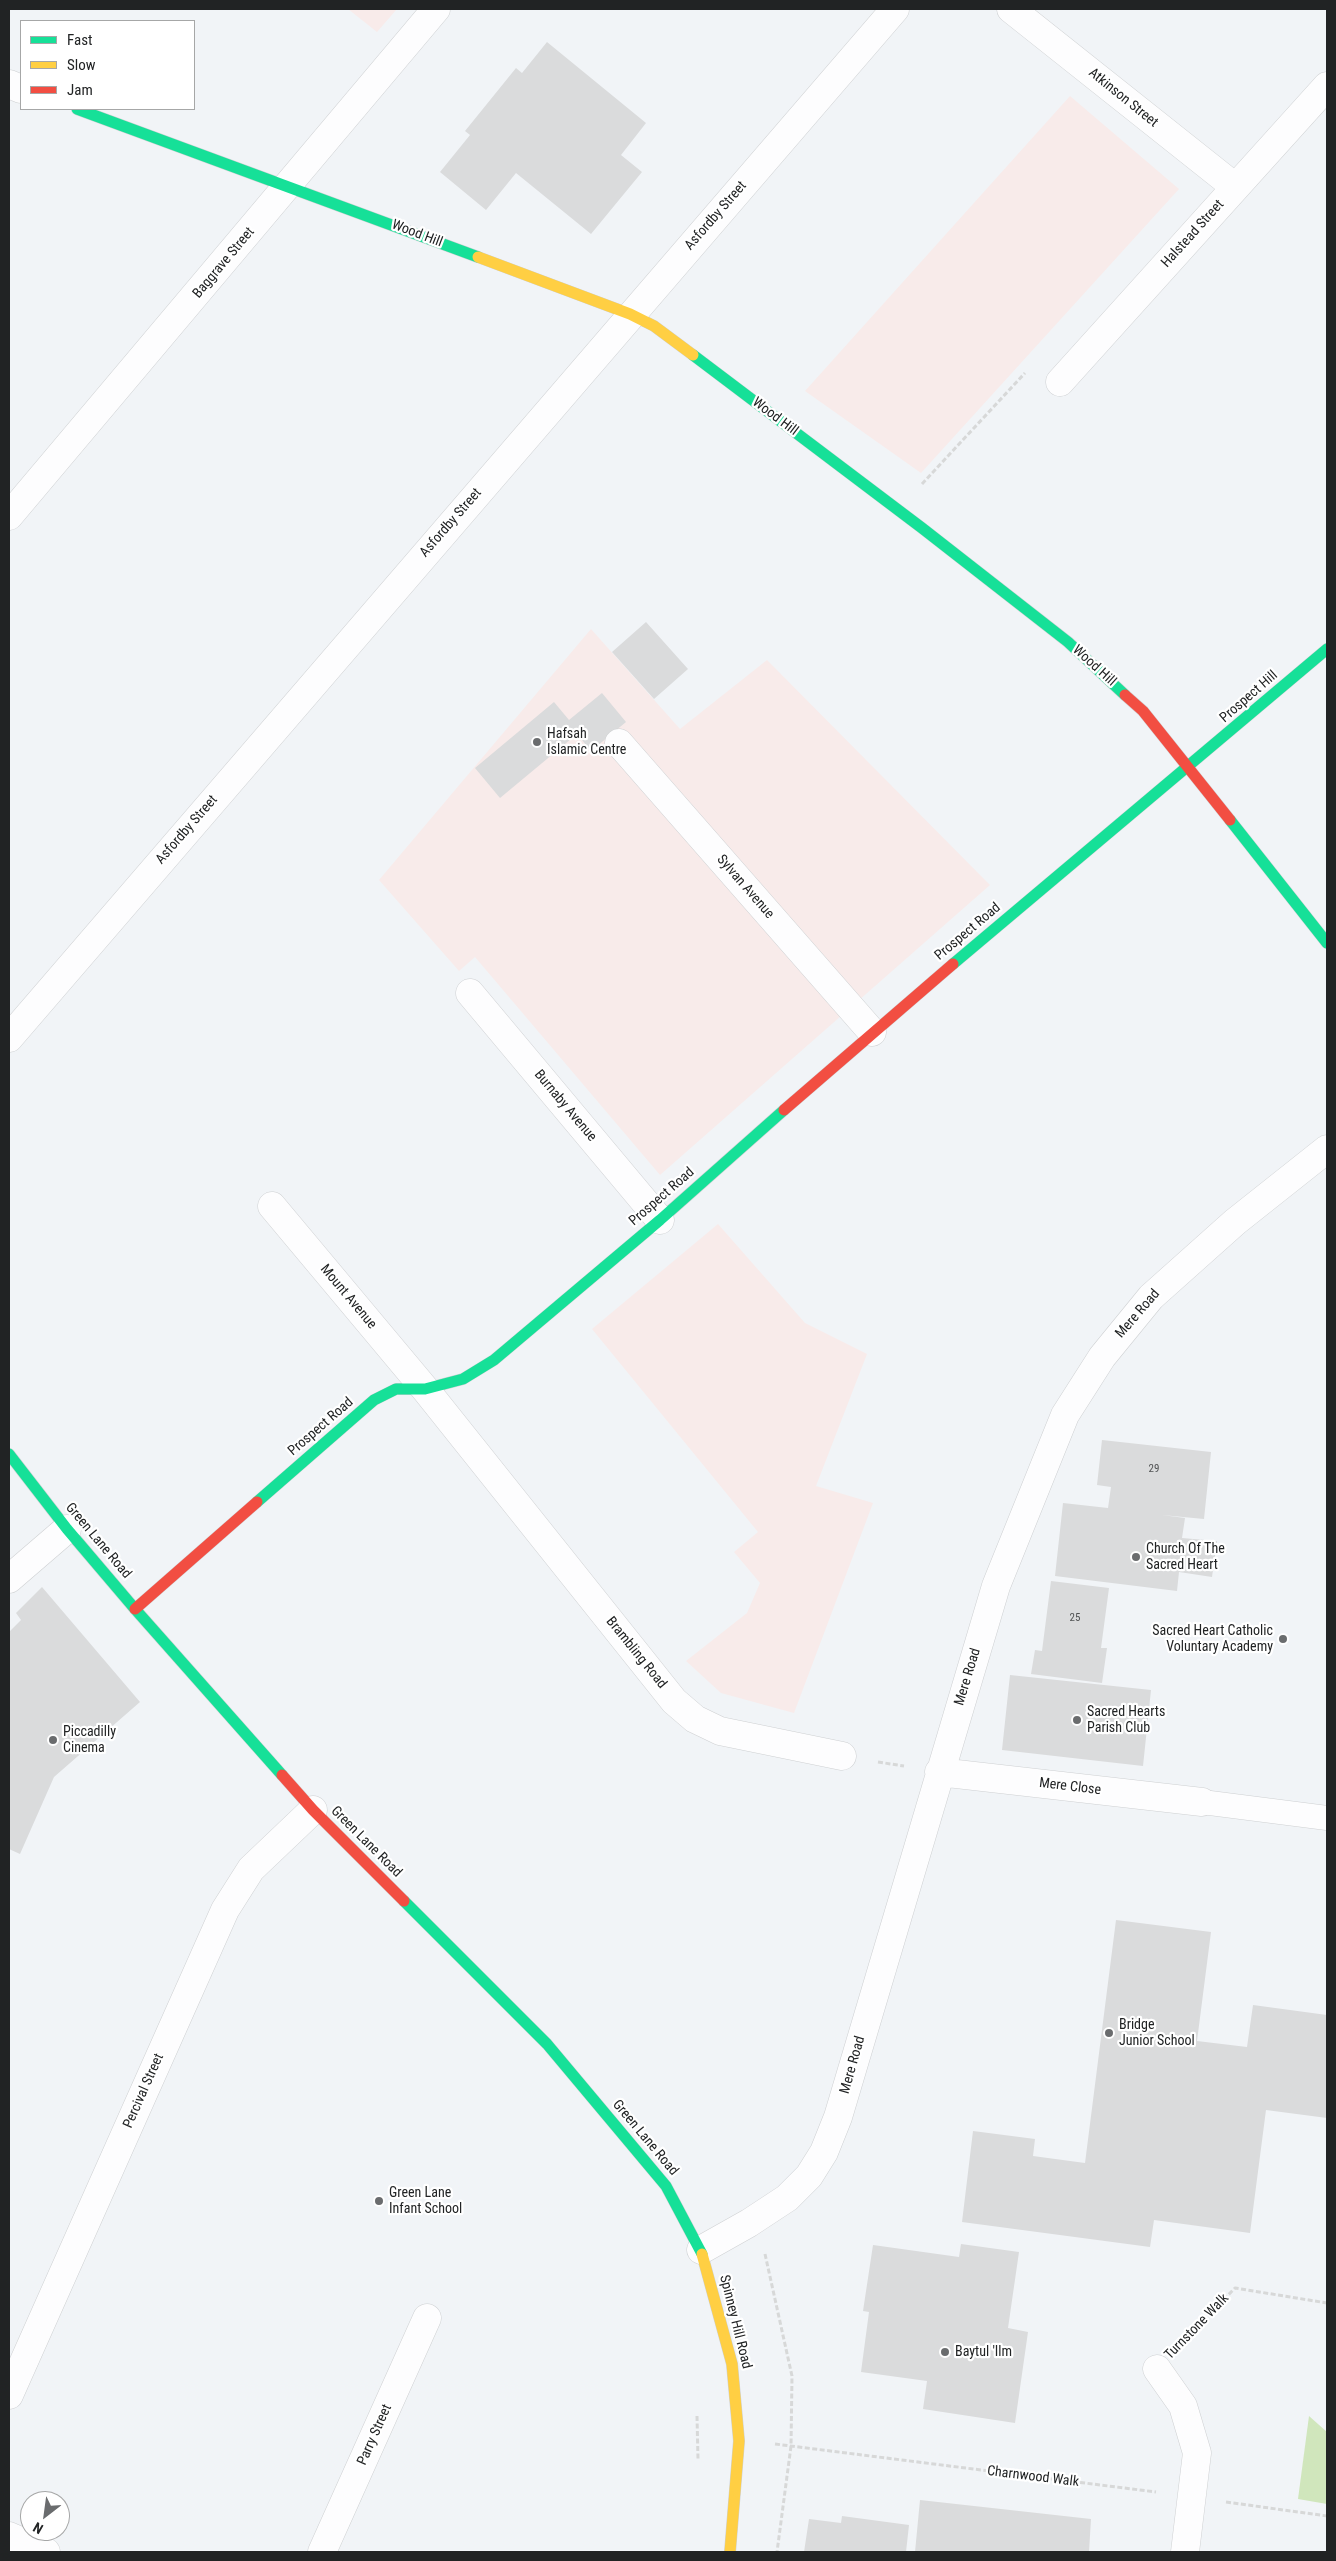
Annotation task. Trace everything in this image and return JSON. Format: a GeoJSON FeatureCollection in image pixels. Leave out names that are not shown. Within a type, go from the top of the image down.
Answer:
{"type":"FeatureCollection","features":[{"type":"Feature","properties":{"kind":"street","name":"Baggrave Street"},"geometry":{"type":"LineString","coordinates":[[9,516],[289,186],[436,9]]}},
{"type":"Feature","properties":{"kind":"street","name":"Asfordby Street"},"geometry":{"type":"LineString","coordinates":[[9,1038],[630,314],[895,9]]}},
{"type":"Feature","properties":{"kind":"street","name":"Atkinson Street"},"geometry":{"type":"LineString","coordinates":[[1011,9],[1235,187]]}},
{"type":"Feature","properties":{"kind":"street","name":"Halstead Street"},"geometry":{"type":"LineString","coordinates":[[1060,382],[1327,86]]}},
{"type":"Feature","properties":{"kind":"street","name":"Wood Hill"},"geometry":{"type":"LineString","coordinates":[[80,110],[630,314],[654,326],[922,528],[1068,642],[1143,711],[1190,767],[1327,943]]}},
{"type":"Feature","properties":{"kind":"street","name":"Prospect Hill"},"geometry":{"type":"LineString","coordinates":[[1190,767],[1327,649]]}},
{"type":"Feature","properties":{"kind":"street","name":"Sylvan Avenue"},"geometry":{"type":"LineString","coordinates":[[619,743],[872,1032]]}},
{"type":"Feature","properties":{"kind":"street","name":"Prospect Road"},"geometry":{"type":"LineString","coordinates":[[135,1609],[374,1400],[396,1389],[424,1388],[464,1379],[494,1360],[660,1220],[872,1032],[1190,767]]}},
{"type":"Feature","properties":{"kind":"street","name":"Burnaby Avenue"},"geometry":{"type":"LineString","coordinates":[[470,993],[660,1220]]}},
{"type":"Feature","properties":{"kind":"street","name":"Mere Road"},"geometry":{"type":"LineString","coordinates":[[701,2250],[749,2223],[787,2198],[809,2176],[824,2152],[838,2116],[996,1586],[1065,1415],[1096,1365],[1151,1297],[1235,1222],[1327,1149]]}},
{"type":"Feature","properties":{"kind":"street","name":"Mount Avenue"},"geometry":{"type":"LineString","coordinates":[[272,1206],[424,1388]]}},
{"type":"Feature","properties":{"kind":"street","name":"Brambling Road"},"geometry":{"type":"LineString","coordinates":[[424,1388],[674,1701],[695,1719],[720,1731],[842,1756]]}},
{"type":"Feature","properties":{"kind":"street","name":"Green Lane Road"},"geometry":{"type":"LineString","coordinates":[[9,1454],[67,1529],[135,1609],[313,1810],[547,2044],[666,2186],[701,2250]]}},
{"type":"Feature","properties":{"kind":"street"},"geometry":{"type":"LineString","coordinates":[[9,1579],[67,1529]]}},
{"type":"Feature","properties":{"kind":"street","name":"Mere Close"},"geometry":{"type":"LineString","coordinates":[[939,1772],[1202,1802]]}},
{"type":"Feature","properties":{"kind":"street","name":"Percival Street"},"geometry":{"type":"LineString","coordinates":[[9,2395],[225,1910],[252,1869],[313,1810]]}},
{"type":"Feature","properties":{"kind":"street","name":"Spinney Hill Road"},"geometry":{"type":"LineString","coordinates":[[701,2250],[732,2364],[739,2440],[730,2552]]}},
{"type":"Feature","properties":{"kind":"street","name":"Parry Street"},"geometry":{"type":"LineString","coordinates":[[322,2552],[427,2318]]}},
{"type":"Feature","properties":{"kind":"street"},"geometry":{"type":"LineString","coordinates":[[1157,2369],[1184,2406],[1197,2453],[1185,2552]]}},
{"type":"Feature","properties":{"kind":"street"},"geometry":{"type":"LineString","coordinates":[[9,2536],[46,2552]]}},
{"type":"Feature","properties":{"kind":"lane"},"geometry":{"type":"LineString","coordinates":[[1202,1802],[1327,1818]]}},
{"type":"Feature","properties":{"kind":"path"},"geometry":{"type":"LineString","coordinates":[[931,473],[1029,369],[1060,382]]}},
{"type":"Feature","properties":{"kind":"path"},"geometry":{"type":"LineString","coordinates":[[842,1756],[939,1772]]}},
{"type":"Feature","properties":{"kind":"path"},"geometry":{"type":"LineString","coordinates":[[749,2223],[764,2249],[792,2376],[791,2446],[777,2552]]}},
{"type":"Feature","properties":{"kind":"path","name":"Turnstone Walk"},"geometry":{"type":"LineString","coordinates":[[1157,2369],[1236,2288],[1327,2303]]}},
{"type":"Feature","properties":{"kind":"path"},"geometry":{"type":"LineString","coordinates":[[697,2411],[698,2468]]}},
{"type":"Feature","properties":{"kind":"path","name":"Charnwood Walk"},"geometry":{"type":"LineString","coordinates":[[739,2440],[1193,2497],[1327,2516]]}},
{"type":"Feature","properties":{"kind":"shaded area"},"geometry":{"type":"Polygon","coordinates":[[[348,9],[397,9],[377,32],[348,9]]]}},
{"type":"Feature","properties":{"kind":"shaded area"},"geometry":{"type":"Polygon","coordinates":[[[1070,96],[1179,189],[921,473],[805,391],[1070,96]]]}},
{"type":"Feature","properties":{"kind":"shaded area"},"geometry":{"type":"Polygon","coordinates":[[[591,629],[680,729],[767,660],[990,885],[660,1175],[475,957],[459,971],[379,880],[591,629]]]}},
{"type":"Feature","properties":{"kind":"shaded area"},"geometry":{"type":"Polygon","coordinates":[[[718,1224],[805,1323],[867,1354],[816,1486],[873,1503],[794,1713],[721,1693],[686,1661],[747,1613],[760,1583],[734,1552],[758,1532],[592,1329],[718,1224]]]}},
{"type":"Feature","properties":{"kind":"green space"},"geometry":{"type":"Polygon","coordinates":[[[1309,2416],[1327,2432],[1327,2504],[1298,2499],[1309,2416]]]}},
{"type":"Feature","properties":{"kind":"building"},"geometry":{"type":"Polygon","coordinates":[[[547,42],[646,123],[621,155],[642,172],[591,234],[516,173],[486,210],[440,172],[470,135],[465,131],[516,68],[522,73],[547,42]]]}},
{"type":"Feature","properties":{"kind":"building"},"geometry":{"type":"Polygon","coordinates":[[[646,622],[688,669],[654,699],[612,652],[646,622]]]}},
{"type":"Feature","properties":{"kind":"building","name":"Hafsah Islamic Centre"},"geometry":{"type":"Polygon","coordinates":[[[602,693],[626,722],[591,751],[577,734],[500,798],[475,768],[554,702],[569,720],[602,693]]]}},
{"type":"Feature","properties":{"kind":"building"},"geometry":{"type":"Polygon","coordinates":[[[1102,1440],[1211,1452],[1204,1519],[1162,1515],[1185,1518],[1182,1538],[1217,1541],[1212,1577],[1179,1572],[1177,1591],[1055,1576],[1063,1503],[1108,1508],[1111,1487],[1097,1485],[1102,1440]]]}},
{"type":"Feature","properties":{"kind":"building"},"geometry":{"type":"Polygon","coordinates":[[[1051,1581],[1109,1588],[1101,1648],[1107,1648],[1102,1683],[1031,1674],[1035,1650],[1042,1651],[1051,1581]]]}},
{"type":"Feature","properties":{"kind":"building","name":"Piccadilly Cinema"},"geometry":{"type":"Polygon","coordinates":[[[42,1587],[140,1702],[54,1777],[20,1854],[9,1849],[9,1632],[21,1620],[16,1613],[42,1587]]]}},
{"type":"Feature","properties":{"kind":"building","name":"Sacred Hearts Parish Club"},"geometry":{"type":"Polygon","coordinates":[[[1010,1675],[1151,1690],[1143,1766],[1002,1750],[1010,1675]]]}},
{"type":"Feature","properties":{"kind":"building"},"geometry":{"type":"Polygon","coordinates":[[[1116,1920],[1211,1932],[1197,2041],[1247,2047],[1253,2005],[1327,2015],[1327,2118],[1266,2110],[1250,2233],[1154,2220],[1150,2247],[962,2222],[973,2131],[1035,2139],[1033,2156],[1085,2163],[1116,1920]]]}},
{"type":"Feature","properties":{"kind":"building","name":"Baytul 'Ilm"},"geometry":{"type":"Polygon","coordinates":[[[961,2244],[1019,2252],[1008,2328],[1028,2332],[1015,2423],[923,2409],[927,2381],[861,2372],[869,2312],[863,2311],[873,2245],[959,2257],[961,2244]]]}},
{"type":"Feature","properties":{"kind":"building"},"geometry":{"type":"Polygon","coordinates":[[[920,2500],[1091,2519],[1089,2552],[915,2552],[920,2500]]]}},
{"type":"Feature","properties":{"kind":"building"},"geometry":{"type":"Polygon","coordinates":[[[842,2516],[909,2525],[906,2552],[804,2552],[809,2519],[841,2523],[842,2516]]]}},
{"type":"Feature","properties":{"kind":"traffic: fast"},"geometry":{"type":"LineString","coordinates":[[80,110],[478,257]]}},
{"type":"Feature","properties":{"kind":"traffic: fast"},"geometry":{"type":"LineString","coordinates":[[693,355],[922,528],[1068,642],[1125,695]]}},
{"type":"Feature","properties":{"kind":"traffic: fast"},"geometry":{"type":"LineString","coordinates":[[953,964],[1327,649]]}},
{"type":"Feature","properties":{"kind":"traffic: fast"},"geometry":{"type":"LineString","coordinates":[[1230,820],[1327,943]]}},
{"type":"Feature","properties":{"kind":"traffic: fast"},"geometry":{"type":"LineString","coordinates":[[257,1502],[374,1400],[396,1389],[425,1389],[463,1379],[494,1360],[660,1220],[784,1110]]}},
{"type":"Feature","properties":{"kind":"traffic: fast"},"geometry":{"type":"LineString","coordinates":[[9,1454],[67,1529],[135,1609],[282,1775]]}},
{"type":"Feature","properties":{"kind":"traffic: fast"},"geometry":{"type":"LineString","coordinates":[[404,1901],[547,2044],[666,2186],[702,2254]]}},
{"type":"Feature","properties":{"kind":"traffic: slow"},"geometry":{"type":"LineString","coordinates":[[478,257],[630,314],[654,326],[693,355]]}},
{"type":"Feature","properties":{"kind":"traffic: slow"},"geometry":{"type":"LineString","coordinates":[[702,2254],[732,2364],[739,2441],[730,2552]]}},
{"type":"Feature","properties":{"kind":"traffic: jam"},"geometry":{"type":"LineString","coordinates":[[1125,695],[1143,711],[1230,820]]}},
{"type":"Feature","properties":{"kind":"traffic: jam"},"geometry":{"type":"LineString","coordinates":[[784,1110],[953,964]]}},
{"type":"Feature","properties":{"kind":"traffic: jam"},"geometry":{"type":"LineString","coordinates":[[135,1609],[257,1502]]}},
{"type":"Feature","properties":{"kind":"traffic: jam"},"geometry":{"type":"LineString","coordinates":[[282,1775],[313,1810],[404,1901]]}},
{"type":"Feature","properties":{"kind":"place","name":"Hafsah Islamic Centre"},"geometry":{"type":"Point","coordinates":[537,742]}},
{"type":"Feature","properties":{"kind":"place","name":"Church Of The Sacred Heart"},"geometry":{"type":"Point","coordinates":[1136,1557]}},
{"type":"Feature","properties":{"kind":"place","name":"Sacred Heart Catholic Voluntary Academy"},"geometry":{"type":"Point","coordinates":[1283,1639]}},
{"type":"Feature","properties":{"kind":"place","name":"Sacred Hearts Parish Club"},"geometry":{"type":"Point","coordinates":[1077,1720]}},
{"type":"Feature","properties":{"kind":"place","name":"Piccadilly Cinema"},"geometry":{"type":"Point","coordinates":[53,1740]}},
{"type":"Feature","properties":{"kind":"place","name":"Bridge Junior School"},"geometry":{"type":"Point","coordinates":[1109,2033]}},
{"type":"Feature","properties":{"kind":"place","name":"Green Lane Infant School"},"geometry":{"type":"Point","coordinates":[379,2201]}},
{"type":"Feature","properties":{"kind":"place","name":"Baytul 'Ilm"},"geometry":{"type":"Point","coordinates":[945,2352]}}]}
